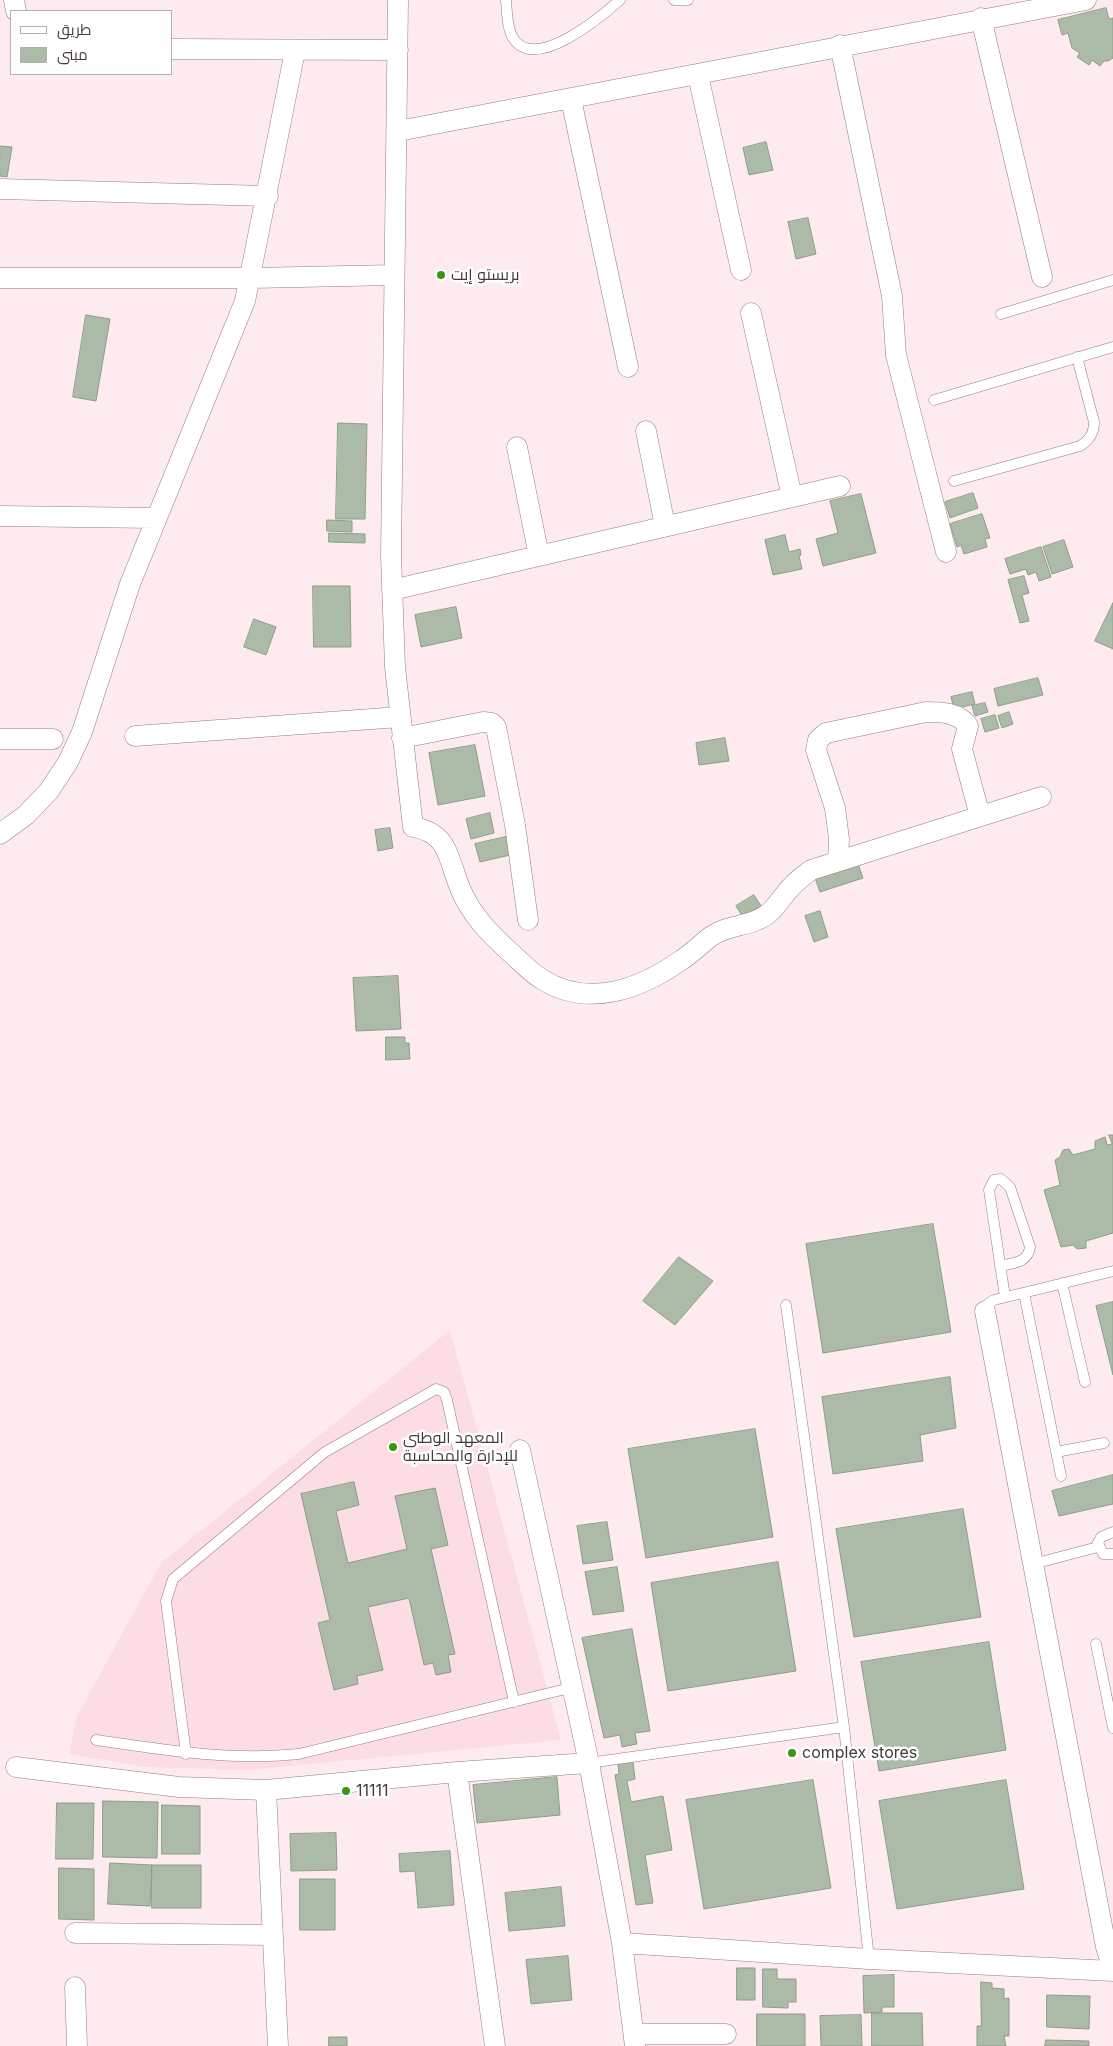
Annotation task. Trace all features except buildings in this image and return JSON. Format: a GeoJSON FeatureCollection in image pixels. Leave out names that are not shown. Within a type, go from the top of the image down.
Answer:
{"type":"FeatureCollection","features":[{"type":"Feature","properties":{"kind":"street"},"geometry":{"type":"LineString","coordinates":[[398,0],[398,131],[390,511],[392,590],[402,738],[413,827],[435,835],[446,846],[464,899],[488,931],[532,973],[567,991],[595,995],[611,993],[641,983],[680,961],[722,930],[762,918],[776,906],[801,877],[811,870],[1041,797]]}},
{"type":"Feature","properties":{"kind":"street"},"geometry":{"type":"LineString","coordinates":[[398,131],[698,75],[981,18],[1086,0]]}},
{"type":"Feature","properties":{"kind":"street"},"geometry":{"type":"LineString","coordinates":[[981,18],[1042,277]]}},
{"type":"Feature","properties":{"kind":"street"},"geometry":{"type":"LineString","coordinates":[[840,45],[892,296],[896,355],[946,552]]}},
{"type":"Feature","properties":{"kind":"street"},"geometry":{"type":"LineString","coordinates":[[172,48],[296,51],[398,50]]}},
{"type":"Feature","properties":{"kind":"street"},"geometry":{"type":"LineString","coordinates":[[0,834],[26,815],[49,791],[68,762],[82,732],[130,584],[155,518],[222,361],[245,301],[252,278],[296,51]]}},
{"type":"Feature","properties":{"kind":"street"},"geometry":{"type":"LineString","coordinates":[[698,75],[741,270]]}},
{"type":"Feature","properties":{"kind":"street"},"geometry":{"type":"LineString","coordinates":[[571,99],[628,367]]}},
{"type":"Feature","properties":{"kind":"street"},"geometry":{"type":"LineString","coordinates":[[0,189],[268,196]]}},
{"type":"Feature","properties":{"kind":"street"},"geometry":{"type":"LineString","coordinates":[[0,278],[252,278],[394,275]]}},
{"type":"Feature","properties":{"kind":"street"},"geometry":{"type":"LineString","coordinates":[[750,314],[792,497]]}},
{"type":"Feature","properties":{"kind":"street"},"geometry":{"type":"LineString","coordinates":[[646,431],[665,526]]}},
{"type":"Feature","properties":{"kind":"street"},"geometry":{"type":"LineString","coordinates":[[517,447],[539,556]]}},
{"type":"Feature","properties":{"kind":"street"},"geometry":{"type":"LineString","coordinates":[[392,590],[840,486]]}},
{"type":"Feature","properties":{"kind":"street"},"geometry":{"type":"LineString","coordinates":[[0,516],[155,518]]}},
{"type":"Feature","properties":{"kind":"street"},"geometry":{"type":"LineString","coordinates":[[838,860],[839,839],[835,808],[816,750],[818,740],[826,733],[926,712],[957,716],[968,726],[962,749],[980,816]]}},
{"type":"Feature","properties":{"kind":"street"},"geometry":{"type":"LineString","coordinates":[[135,736],[400,717]]}},
{"type":"Feature","properties":{"kind":"street"},"geometry":{"type":"LineString","coordinates":[[402,738],[483,722],[492,723],[496,727],[515,825],[528,920]]}},
{"type":"Feature","properties":{"kind":"street"},"geometry":{"type":"LineString","coordinates":[[0,739],[52,739]]}},
{"type":"Feature","properties":{"kind":"street"},"geometry":{"type":"LineString","coordinates":[[622,1943],[870,1959],[1113,1970],[985,1311]]}},
{"type":"Feature","properties":{"kind":"street"},"geometry":{"type":"LineString","coordinates":[[520,1450],[590,1763],[622,1943],[635,2040],[726,2034]]}},
{"type":"Feature","properties":{"kind":"street"},"geometry":{"type":"LineString","coordinates":[[16,1768],[179,1787],[266,1790],[458,1772],[590,1763]]}},
{"type":"Feature","properties":{"kind":"street"},"geometry":{"type":"LineString","coordinates":[[458,1772],[495,2046]]}},
{"type":"Feature","properties":{"kind":"street"},"geometry":{"type":"LineString","coordinates":[[266,1790],[278,2046]]}},
{"type":"Feature","properties":{"kind":"street"},"geometry":{"type":"LineString","coordinates":[[75,1933],[272,1935]]}},
{"type":"Feature","properties":{"kind":"street"},"geometry":{"type":"LineString","coordinates":[[75,1987],[77,2046]]}},
{"type":"Feature","properties":{"kind":"lane"},"geometry":{"type":"LineString","coordinates":[[506,0],[512,37],[523,46],[539,48],[576,35],[620,0]]}},
{"type":"Feature","properties":{"kind":"lane"},"geometry":{"type":"LineString","coordinates":[[674,0],[688,0]]}},
{"type":"Feature","properties":{"kind":"lane"},"geometry":{"type":"LineString","coordinates":[[1001,314],[1113,280]]}},
{"type":"Feature","properties":{"kind":"lane"},"geometry":{"type":"LineString","coordinates":[[934,400],[1113,347]]}},
{"type":"Feature","properties":{"kind":"lane"},"geometry":{"type":"LineString","coordinates":[[954,481],[1080,446],[1087,442],[1094,429],[1094,422],[1077,357]]}},
{"type":"Feature","properties":{"kind":"lane"},"geometry":{"type":"LineString","coordinates":[[1000,1266],[1023,1260],[1029,1252],[1030,1246],[1010,1187],[1001,1179],[994,1180],[989,1190],[1000,1266],[1005,1297]]}},
{"type":"Feature","properties":{"kind":"lane"},"geometry":{"type":"LineString","coordinates":[[985,1311],[991,1301],[1113,1271]]}},
{"type":"Feature","properties":{"kind":"lane"},"geometry":{"type":"LineString","coordinates":[[1062,1283],[1085,1382]]}},
{"type":"Feature","properties":{"kind":"lane"},"geometry":{"type":"LineString","coordinates":[[1024,1293],[1061,1476]]}},
{"type":"Feature","properties":{"kind":"lane"},"geometry":{"type":"LineString","coordinates":[[786,1305],[844,1727],[870,1959]]}},
{"type":"Feature","properties":{"kind":"lane"},"geometry":{"type":"LineString","coordinates":[[186,1754],[166,1601],[173,1579],[325,1452],[436,1389],[444,1392],[447,1400],[514,1702]]}},
{"type":"Feature","properties":{"kind":"lane"},"geometry":{"type":"LineString","coordinates":[[1056,1452],[1104,1442]]}},
{"type":"Feature","properties":{"kind":"lane"},"geometry":{"type":"LineString","coordinates":[[1098,1547],[1101,1536],[1113,1532]]}},
{"type":"Feature","properties":{"kind":"lane"},"geometry":{"type":"LineString","coordinates":[[1033,1564],[1098,1547]]}},
{"type":"Feature","properties":{"kind":"lane"},"geometry":{"type":"LineString","coordinates":[[1098,1547],[1103,1554],[1113,1554]]}},
{"type":"Feature","properties":{"kind":"lane"},"geometry":{"type":"LineString","coordinates":[[1096,1644],[1113,1728]]}},
{"type":"Feature","properties":{"kind":"lane"},"geometry":{"type":"LineString","coordinates":[[96,1740],[186,1754],[274,1757],[299,1754],[574,1687]]}},
{"type":"Feature","properties":{"kind":"lane"},"geometry":{"type":"LineString","coordinates":[[590,1763],[844,1727]]}},
{"type":"Feature","properties":{"kind":"shaded area","name":"المعهد الوطني للإدارة والمحاسبة"},"geometry":{"type":"Polygon","coordinates":[[[450,1330],[561,1740],[247,1770],[146,1767],[69,1754],[77,1716],[161,1563],[450,1330]]]}},
{"type":"Feature","properties":{"kind":"place","name":"بريستو إيت"},"geometry":{"type":"Point","coordinates":[441,275]}},
{"type":"Feature","properties":{"kind":"place","name":"المعهد الوطني للإدارة والمحاسبة"},"geometry":{"type":"Point","coordinates":[393,1447]}},
{"type":"Feature","properties":{"kind":"place","name":"complex stores"},"geometry":{"type":"Point","coordinates":[792,1753]}},
{"type":"Feature","properties":{"kind":"place","name":"11111"},"geometry":{"type":"Point","coordinates":[346,1791]}}]}
